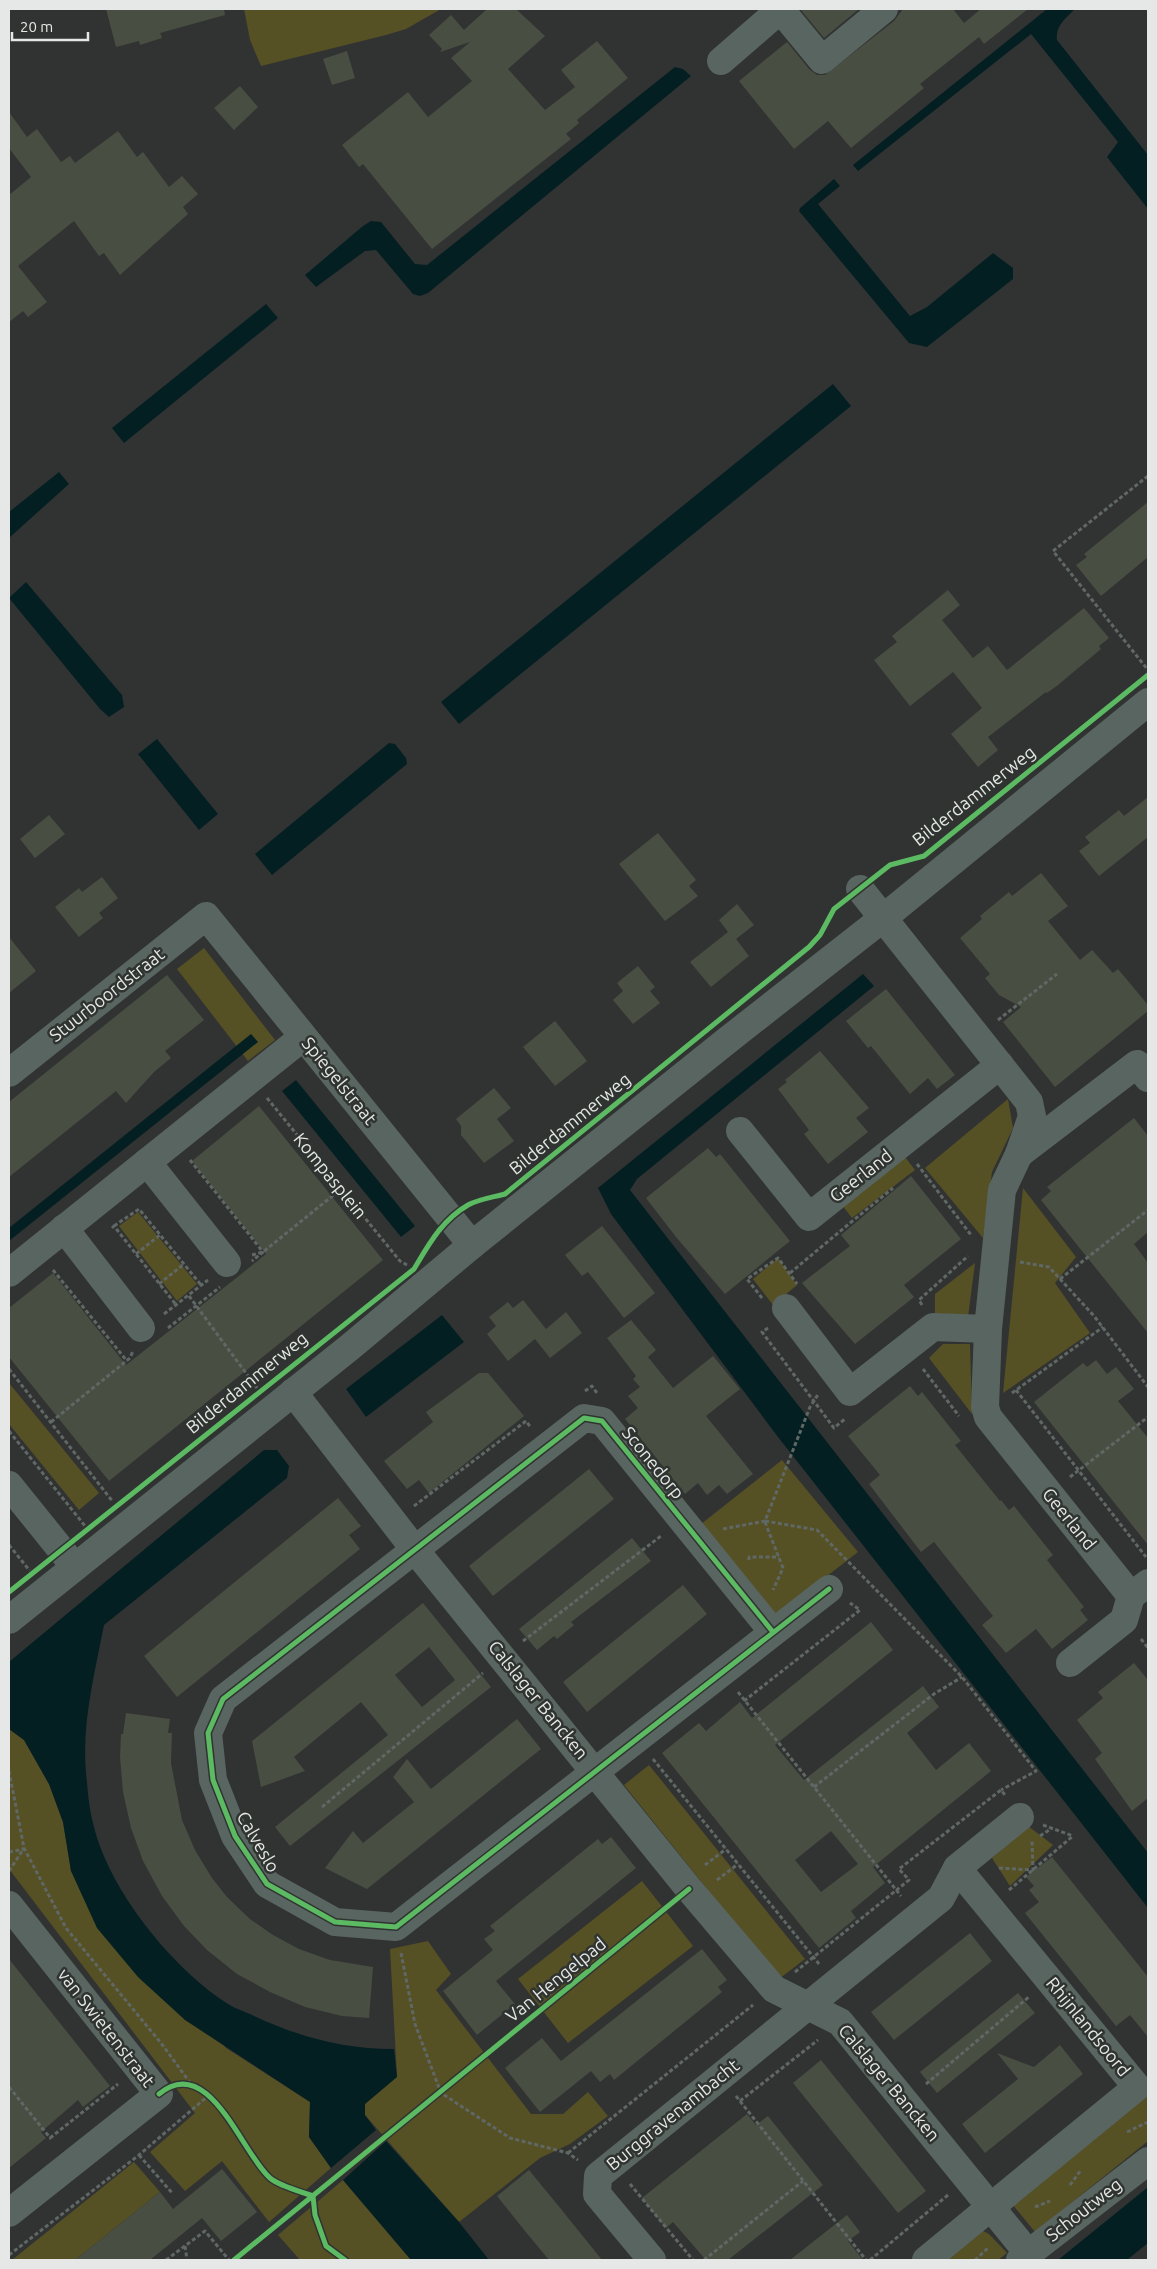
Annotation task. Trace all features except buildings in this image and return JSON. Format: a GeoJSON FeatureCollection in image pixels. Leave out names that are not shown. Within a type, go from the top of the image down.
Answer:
{"type":"FeatureCollection","features":[{"type":"Feature","properties":{"kind":"street"},"geometry":{"type":"LineString","coordinates":[[721,61],[781,9],[822,60],[884,9]]}},
{"type":"Feature","properties":{"kind":"street","name":"Bilderdammerweg"},"geometry":{"type":"LineString","coordinates":[[9,1620],[68,1559],[286,1383],[472,1245],[882,919],[1148,702]]}},
{"type":"Feature","properties":{"kind":"street","name":"Geerland"},"geometry":{"type":"LineString","coordinates":[[860,888],[882,919],[1029,1102],[1032,1116],[1019,1154],[1002,1190],[988,1252],[985,1407],[988,1417],[1048,1494],[1140,1590],[1124,1620],[1070,1664]]}},
{"type":"Feature","properties":{"kind":"street","name":"Spiegelstraat"},"geometry":{"type":"LineString","coordinates":[[206,916],[472,1245]]}},
{"type":"Feature","properties":{"kind":"street","name":"Stuurboordstraat"},"geometry":{"type":"LineString","coordinates":[[9,1073],[206,916]]}},
{"type":"Feature","properties":{"kind":"street"},"geometry":{"type":"LineString","coordinates":[[9,1273],[303,1037]]}},
{"type":"Feature","properties":{"kind":"street","name":"Geerland"},"geometry":{"type":"LineString","coordinates":[[1019,1154],[1137,1064],[1148,1078]]}},
{"type":"Feature","properties":{"kind":"street","name":"Geerland"},"geometry":{"type":"LineString","coordinates":[[740,1131],[809,1217],[1000,1065]]}},
{"type":"Feature","properties":{"kind":"street"},"geometry":{"type":"LineString","coordinates":[[147,1162],[234,1270]]}},
{"type":"Feature","properties":{"kind":"street"},"geometry":{"type":"LineString","coordinates":[[64,1228],[148,1337]]}},
{"type":"Feature","properties":{"kind":"street"},"geometry":{"type":"LineString","coordinates":[[787,1311],[850,1392],[933,1327],[988,1329]]}},
{"type":"Feature","properties":{"kind":"street","name":"Calslager Bancken"},"geometry":{"type":"LineString","coordinates":[[286,1383],[415,1550],[596,1771],[689,1890],[774,1989],[840,2022],[907,2102],[991,2208],[1024,2257]]}},
{"type":"Feature","properties":{"kind":"street","name":"Sconedorp"},"geometry":{"type":"LineString","coordinates":[[415,1550],[584,1418],[602,1421],[767,1625]]}},
{"type":"Feature","properties":{"kind":"street"},"geometry":{"type":"LineString","coordinates":[[9,1485],[68,1559]]}},
{"type":"Feature","properties":{"kind":"street","name":"Calveslo"},"geometry":{"type":"LineString","coordinates":[[396,1928],[335,1922],[267,1884],[235,1836],[212,1780],[208,1733],[223,1699],[415,1550]]}},
{"type":"Feature","properties":{"kind":"street"},"geometry":{"type":"LineString","coordinates":[[396,1928],[722,1672],[767,1625],[829,1589]]}},
{"type":"Feature","properties":{"kind":"street"},"geometry":{"type":"LineString","coordinates":[[806,2006],[941,1898],[1020,1817]]}},
{"type":"Feature","properties":{"kind":"street","name":"Rhijnlandsoord"},"geometry":{"type":"LineString","coordinates":[[964,1875],[1137,2087],[991,2208]]}},
{"type":"Feature","properties":{"kind":"street","name":"van Swietenstraat"},"geometry":{"type":"LineString","coordinates":[[9,1905],[159,2094],[9,2213]]}},
{"type":"Feature","properties":{"kind":"street","name":"Burggravenambacht"},"geometry":{"type":"LineString","coordinates":[[652,2260],[597,2194],[598,2176],[806,2006]]}},
{"type":"Feature","properties":{"kind":"street","name":"Schoutweg"},"geometry":{"type":"LineString","coordinates":[[1024,2257],[1148,2160]]}},
{"type":"Feature","properties":{"kind":"street"},"geometry":{"type":"LineString","coordinates":[[926,2260],[991,2208]]}},
{"type":"Feature","properties":{"kind":"path"},"geometry":{"type":"LineString","coordinates":[[1148,476],[1053,552],[1148,670]]}},
{"type":"Feature","properties":{"kind":"path"},"geometry":{"type":"LineString","coordinates":[[977,1036],[1057,974]]}},
{"type":"Feature","properties":{"kind":"path"},"geometry":{"type":"LineString","coordinates":[[174,1140],[263,1252]]}},
{"type":"Feature","properties":{"kind":"path"},"geometry":{"type":"LineString","coordinates":[[901,1144],[988,1252],[1049,1267],[1094,1316],[1148,1387]]}},
{"type":"Feature","properties":{"kind":"path"},"geometry":{"type":"LineString","coordinates":[[51,1422],[128,1360],[177,1306],[201,1285],[234,1270],[263,1252],[341,1189]]}},
{"type":"Feature","properties":{"kind":"path"},"geometry":{"type":"LineString","coordinates":[[82,1252],[139,1209],[201,1285]]}},
{"type":"Feature","properties":{"kind":"path"},"geometry":{"type":"LineString","coordinates":[[1060,1279],[1148,1210]]}},
{"type":"Feature","properties":{"kind":"path"},"geometry":{"type":"LineString","coordinates":[[114,1226],[177,1306]]}},
{"type":"Feature","properties":{"kind":"path"},"geometry":{"type":"LineString","coordinates":[[136,1254],[160,1235]]}},
{"type":"Feature","properties":{"kind":"path"},"geometry":{"type":"LineString","coordinates":[[37,1250],[128,1360]]}},
{"type":"Feature","properties":{"kind":"path"},"geometry":{"type":"LineString","coordinates":[[128,1360],[148,1337],[196,1306],[234,1270],[263,1252]]}},
{"type":"Feature","properties":{"kind":"path"},"geometry":{"type":"LineString","coordinates":[[933,1327],[919,1300],[988,1252]]}},
{"type":"Feature","properties":{"kind":"path"},"geometry":{"type":"LineString","coordinates":[[159,1284],[184,1264]]}},
{"type":"Feature","properties":{"kind":"path"},"geometry":{"type":"LineString","coordinates":[[189,1296],[260,1391]]}},
{"type":"Feature","properties":{"kind":"path"},"geometry":{"type":"LineString","coordinates":[[787,1311],[762,1332],[814,1400]]}},
{"type":"Feature","properties":{"kind":"path"},"geometry":{"type":"LineString","coordinates":[[9,1369],[116,1506],[109,1512]]}},
{"type":"Feature","properties":{"kind":"path"},"geometry":{"type":"LineString","coordinates":[[1016,1390],[1148,1560]]}},
{"type":"Feature","properties":{"kind":"path"},"geometry":{"type":"LineString","coordinates":[[767,1625],[783,1568],[765,1521],[810,1407]]}},
{"type":"Feature","properties":{"kind":"path"},"geometry":{"type":"LineString","coordinates":[[1048,1494],[1148,1416]]}},
{"type":"Feature","properties":{"kind":"path"},"geometry":{"type":"LineString","coordinates":[[9,1431],[87,1529]]}},
{"type":"Feature","properties":{"kind":"path"},"geometry":{"type":"LineString","coordinates":[[568,2153],[910,1880],[899,1869],[1001,1790],[1036,1771],[962,1677],[817,1530],[765,1521],[693,1534]]}},
{"type":"Feature","properties":{"kind":"path"},"geometry":{"type":"LineString","coordinates":[[26,1578],[32,1573],[68,1559],[87,1529],[95,1523]]}},
{"type":"Feature","properties":{"kind":"path"},"geometry":{"type":"LineString","coordinates":[[9,1545],[32,1573]]}},
{"type":"Feature","properties":{"kind":"path"},"geometry":{"type":"LineString","coordinates":[[744,1701],[860,1610],[829,1589]]}},
{"type":"Feature","properties":{"kind":"path"},"geometry":{"type":"LineString","coordinates":[[722,1672],[918,1916]]}},
{"type":"Feature","properties":{"kind":"path"},"geometry":{"type":"LineString","coordinates":[[814,1787],[934,1694],[962,1677]]}},
{"type":"Feature","properties":{"kind":"path"},"geometry":{"type":"LineString","coordinates":[[9,1770],[24,1848],[66,1928],[161,2043],[191,2084],[197,2088]]}},
{"type":"Feature","properties":{"kind":"path"},"geometry":{"type":"LineString","coordinates":[[1001,1790],[1020,1817],[1032,1841],[1033,1870]]}},
{"type":"Feature","properties":{"kind":"path"},"geometry":{"type":"LineString","coordinates":[[1032,1841],[1052,1828]]}},
{"type":"Feature","properties":{"kind":"path"},"geometry":{"type":"LineString","coordinates":[[990,1906],[1073,1836]]}},
{"type":"Feature","properties":{"kind":"path"},"geometry":{"type":"LineString","coordinates":[[9,1852],[24,1848]]}},
{"type":"Feature","properties":{"kind":"path"},"geometry":{"type":"LineString","coordinates":[[9,1872],[24,1848]]}},
{"type":"Feature","properties":{"kind":"path"},"geometry":{"type":"LineString","coordinates":[[964,1875],[995,1868],[1033,1870]]}},
{"type":"Feature","properties":{"kind":"path"},"geometry":{"type":"LineString","coordinates":[[396,1928],[414,2024],[441,2093],[510,2138],[568,2153],[598,2176],[628,2182],[693,2260]]}},
{"type":"Feature","properties":{"kind":"path"},"geometry":{"type":"LineString","coordinates":[[907,2102],[1050,1980]]}},
{"type":"Feature","properties":{"kind":"path"},"geometry":{"type":"LineString","coordinates":[[740,2101],[840,2022]]}},
{"type":"Feature","properties":{"kind":"path"},"geometry":{"type":"LineString","coordinates":[[50,2138],[138,2068]]}},
{"type":"Feature","properties":{"kind":"path"},"geometry":{"type":"LineString","coordinates":[[720,2076],[868,2260],[951,2193]]}},
{"type":"Feature","properties":{"kind":"path"},"geometry":{"type":"LineString","coordinates":[[159,2094],[169,2086],[191,2084]]}},
{"type":"Feature","properties":{"kind":"path"},"geometry":{"type":"LineString","coordinates":[[433,2099],[449,2086]]}},
{"type":"Feature","properties":{"kind":"path"},"geometry":{"type":"LineString","coordinates":[[9,2087],[71,2164]]}},
{"type":"Feature","properties":{"kind":"path"},"geometry":{"type":"LineString","coordinates":[[202,2092],[214,2100]]}},
{"type":"Feature","properties":{"kind":"path"},"geometry":{"type":"LineString","coordinates":[[9,2254],[139,2155],[208,2096]]}},
{"type":"Feature","properties":{"kind":"path"},"geometry":{"type":"LineString","coordinates":[[139,2155],[173,2194]]}},
{"type":"Feature","properties":{"kind":"path"},"geometry":{"type":"LineString","coordinates":[[704,2260],[804,2181]]}},
{"type":"Feature","properties":{"kind":"path"},"geometry":{"type":"LineString","coordinates":[[166,2260],[206,2231],[229,2260]]}},
{"type":"Feature","properties":{"kind":"path"},"geometry":{"type":"LineString","coordinates":[[185,2246],[187,2260]]}},
{"type":"Feature","properties":{"kind":"shaded area"},"geometry":{"type":"Polygon","coordinates":[[[244,9],[441,9],[406,29],[261,66],[250,40],[244,9]]]}},
{"type":"Feature","properties":{"kind":"shaded area"},"geometry":{"type":"Polygon","coordinates":[[[204,948],[275,1040],[248,1061],[177,969],[204,948]]]}},
{"type":"Feature","properties":{"kind":"shaded area"},"geometry":{"type":"Polygon","coordinates":[[[1008,1099],[1013,1128],[992,1172],[983,1238],[925,1168],[1008,1099]]]}},
{"type":"Feature","properties":{"kind":"shaded area"},"geometry":{"type":"Polygon","coordinates":[[[902,1153],[915,1170],[852,1218],[839,1201],[902,1153]]]}},
{"type":"Feature","properties":{"kind":"shaded area"},"geometry":{"type":"Polygon","coordinates":[[[1023,1188],[1076,1257],[1055,1283],[1090,1333],[1003,1393],[1023,1188]]]}},
{"type":"Feature","properties":{"kind":"shaded area"},"geometry":{"type":"Polygon","coordinates":[[[138,1212],[197,1284],[177,1301],[119,1226],[138,1212]]]}},
{"type":"Feature","properties":{"kind":"shaded area"},"geometry":{"type":"Polygon","coordinates":[[[778,1258],[797,1285],[773,1305],[753,1279],[778,1258]]]}},
{"type":"Feature","properties":{"kind":"shaded area"},"geometry":{"type":"Polygon","coordinates":[[[975,1263],[968,1317],[935,1314],[935,1294],[975,1263]]]}},
{"type":"Feature","properties":{"kind":"shaded area"},"geometry":{"type":"Polygon","coordinates":[[[943,1344],[970,1344],[972,1414],[929,1358],[943,1344]]]}},
{"type":"Feature","properties":{"kind":"shaded area"},"geometry":{"type":"Polygon","coordinates":[[[9,1383],[99,1493],[79,1510],[9,1424],[9,1383]]]}},
{"type":"Feature","properties":{"kind":"shaded area"},"geometry":{"type":"Polygon","coordinates":[[[782,1460],[858,1552],[772,1619],[696,1528],[782,1460]]]}},
{"type":"Feature","properties":{"kind":"shaded area"},"geometry":{"type":"Polygon","coordinates":[[[9,1729],[24,1740],[49,1784],[63,1822],[71,1871],[226,2048],[310,2102],[309,2137],[331,2168],[269,2222],[222,2161],[185,2191],[150,2152],[195,2113],[9,1869],[9,1729]]]}},
{"type":"Feature","properties":{"kind":"shaded area"},"geometry":{"type":"Polygon","coordinates":[[[649,1765],[805,1959],[779,1979],[624,1785],[649,1765]]]}},
{"type":"Feature","properties":{"kind":"shaded area"},"geometry":{"type":"Polygon","coordinates":[[[1028,1826],[1053,1845],[1010,1886],[992,1858],[1028,1826]]]}},
{"type":"Feature","properties":{"kind":"shaded area"},"geometry":{"type":"Polygon","coordinates":[[[642,1881],[693,1946],[568,2043],[518,1979],[642,1881]]]}},
{"type":"Feature","properties":{"kind":"shaded area"},"geometry":{"type":"Polygon","coordinates":[[[428,1941],[451,1974],[436,1990],[531,2114],[563,2114],[588,2092],[608,2116],[570,2144],[540,2158],[459,2222],[365,2115],[365,2104],[397,2076],[390,1949],[428,1941]]]}},
{"type":"Feature","properties":{"kind":"shaded area"},"geometry":{"type":"Polygon","coordinates":[[[1148,2094],[1148,2141],[1035,2232],[1012,2204],[1148,2094]]]}},
{"type":"Feature","properties":{"kind":"shaded area"},"geometry":{"type":"Polygon","coordinates":[[[134,2162],[160,2192],[75,2260],[12,2260],[134,2162]]]}},
{"type":"Feature","properties":{"kind":"shaded area"},"geometry":{"type":"Polygon","coordinates":[[[343,2180],[411,2260],[300,2260],[278,2235],[343,2180]]]}},
{"type":"Feature","properties":{"kind":"shaded area"},"geometry":{"type":"Polygon","coordinates":[[[981,2230],[989,2234],[1007,2253],[998,2260],[935,2260],[981,2230]]]}},
{"type":"Feature","properties":{"kind":"water"},"geometry":{"type":"Polygon","coordinates":[[[1047,9],[1075,9],[1059,26],[1057,40],[1148,155],[1148,209],[1107,157],[1118,142],[1031,34],[858,171],[853,165],[1047,9]]]}},
{"type":"Feature","properties":{"kind":"water"},"geometry":{"type":"Polygon","coordinates":[[[675,67],[683,69],[691,76],[428,293],[420,296],[413,294],[376,250],[365,251],[316,287],[305,275],[371,221],[381,222],[415,264],[427,265],[675,67]]]}},
{"type":"Feature","properties":{"kind":"water"},"geometry":{"type":"Polygon","coordinates":[[[834,179],[840,186],[818,204],[910,316],[927,307],[993,253],[1013,268],[1013,279],[927,347],[909,343],[799,211],[800,208],[834,179]]]}},
{"type":"Feature","properties":{"kind":"water"},"geometry":{"type":"Polygon","coordinates":[[[266,304],[278,318],[124,443],[112,428],[266,304]]]}},
{"type":"Feature","properties":{"kind":"water"},"geometry":{"type":"Polygon","coordinates":[[[833,384],[851,406],[459,724],[441,702],[833,384]]]}},
{"type":"Feature","properties":{"kind":"water"},"geometry":{"type":"Polygon","coordinates":[[[59,472],[69,484],[9,538],[9,512],[59,472]]]}},
{"type":"Feature","properties":{"kind":"water"},"geometry":{"type":"Polygon","coordinates":[[[26,582],[122,695],[124,707],[109,717],[100,709],[9,598],[26,582]]]}},
{"type":"Feature","properties":{"kind":"water"},"geometry":{"type":"Polygon","coordinates":[[[157,739],[218,814],[199,830],[138,754],[157,739]]]}},
{"type":"Feature","properties":{"kind":"water"},"geometry":{"type":"Polygon","coordinates":[[[389,743],[395,744],[406,758],[407,764],[272,875],[255,854],[389,743]]]}},
{"type":"Feature","properties":{"kind":"water"},"geometry":{"type":"Polygon","coordinates":[[[863,974],[874,986],[637,1179],[630,1190],[1148,1853],[1148,1908],[778,1437],[611,1214],[598,1188],[863,974]]]}},
{"type":"Feature","properties":{"kind":"water"},"geometry":{"type":"Polygon","coordinates":[[[251,1034],[258,1042],[9,1241],[9,1228],[251,1034]]]}},
{"type":"Feature","properties":{"kind":"water"},"geometry":{"type":"Polygon","coordinates":[[[296,1080],[415,1226],[401,1237],[282,1091],[296,1080]]]}},
{"type":"Feature","properties":{"kind":"water"},"geometry":{"type":"Polygon","coordinates":[[[442,1315],[464,1342],[366,1417],[346,1389],[442,1315]]]}},
{"type":"Feature","properties":{"kind":"water"},"geometry":{"type":"Polygon","coordinates":[[[264,1450],[277,1450],[289,1466],[287,1478],[104,1625],[89,1703],[85,1762],[90,1811],[102,1851],[114,1876],[128,1901],[145,1925],[184,1968],[205,1987],[231,2006],[287,2030],[339,2044],[394,2049],[397,2077],[365,2104],[365,2115],[376,2130],[331,2168],[309,2137],[310,2102],[185,2020],[138,1977],[97,1928],[71,1871],[63,1822],[49,1784],[24,1740],[9,1729],[9,1662],[264,1450]]]}},
{"type":"Feature","properties":{"kind":"water"},"geometry":{"type":"Polygon","coordinates":[[[386,2141],[459,2222],[489,2260],[411,2260],[343,2180],[386,2141]]]}},
{"type":"Feature","properties":{"kind":"water"},"geometry":{"type":"Polygon","coordinates":[[[1148,2187],[1148,2243],[1127,2260],[1058,2260],[1148,2187]]]}},
{"type":"Feature","properties":{"kind":"cycle path"},"geometry":{"type":"LineString","coordinates":[[9,1592],[414,1269],[443,1225],[459,1211],[477,1201],[505,1194],[809,947],[820,935],[834,909],[890,865],[924,856],[1148,675]]}},
{"type":"Feature","properties":{"kind":"cycle path"},"geometry":{"type":"LineString","coordinates":[[773,1632],[602,1421],[584,1418],[223,1699],[208,1733],[213,1780],[235,1836],[267,1884],[335,1922],[396,1927],[829,1589]]}},
{"type":"Feature","properties":{"kind":"cycle path","name":"Van Hengelpad"},"geometry":{"type":"LineString","coordinates":[[234,2260],[689,1889]]}},
{"type":"Feature","properties":{"kind":"cycle path"},"geometry":{"type":"LineString","coordinates":[[159,2094],[177,2085],[193,2086],[209,2096],[223,2111],[259,2166],[270,2178],[285,2186],[313,2196],[315,2215],[326,2246],[345,2260]]}}]}
